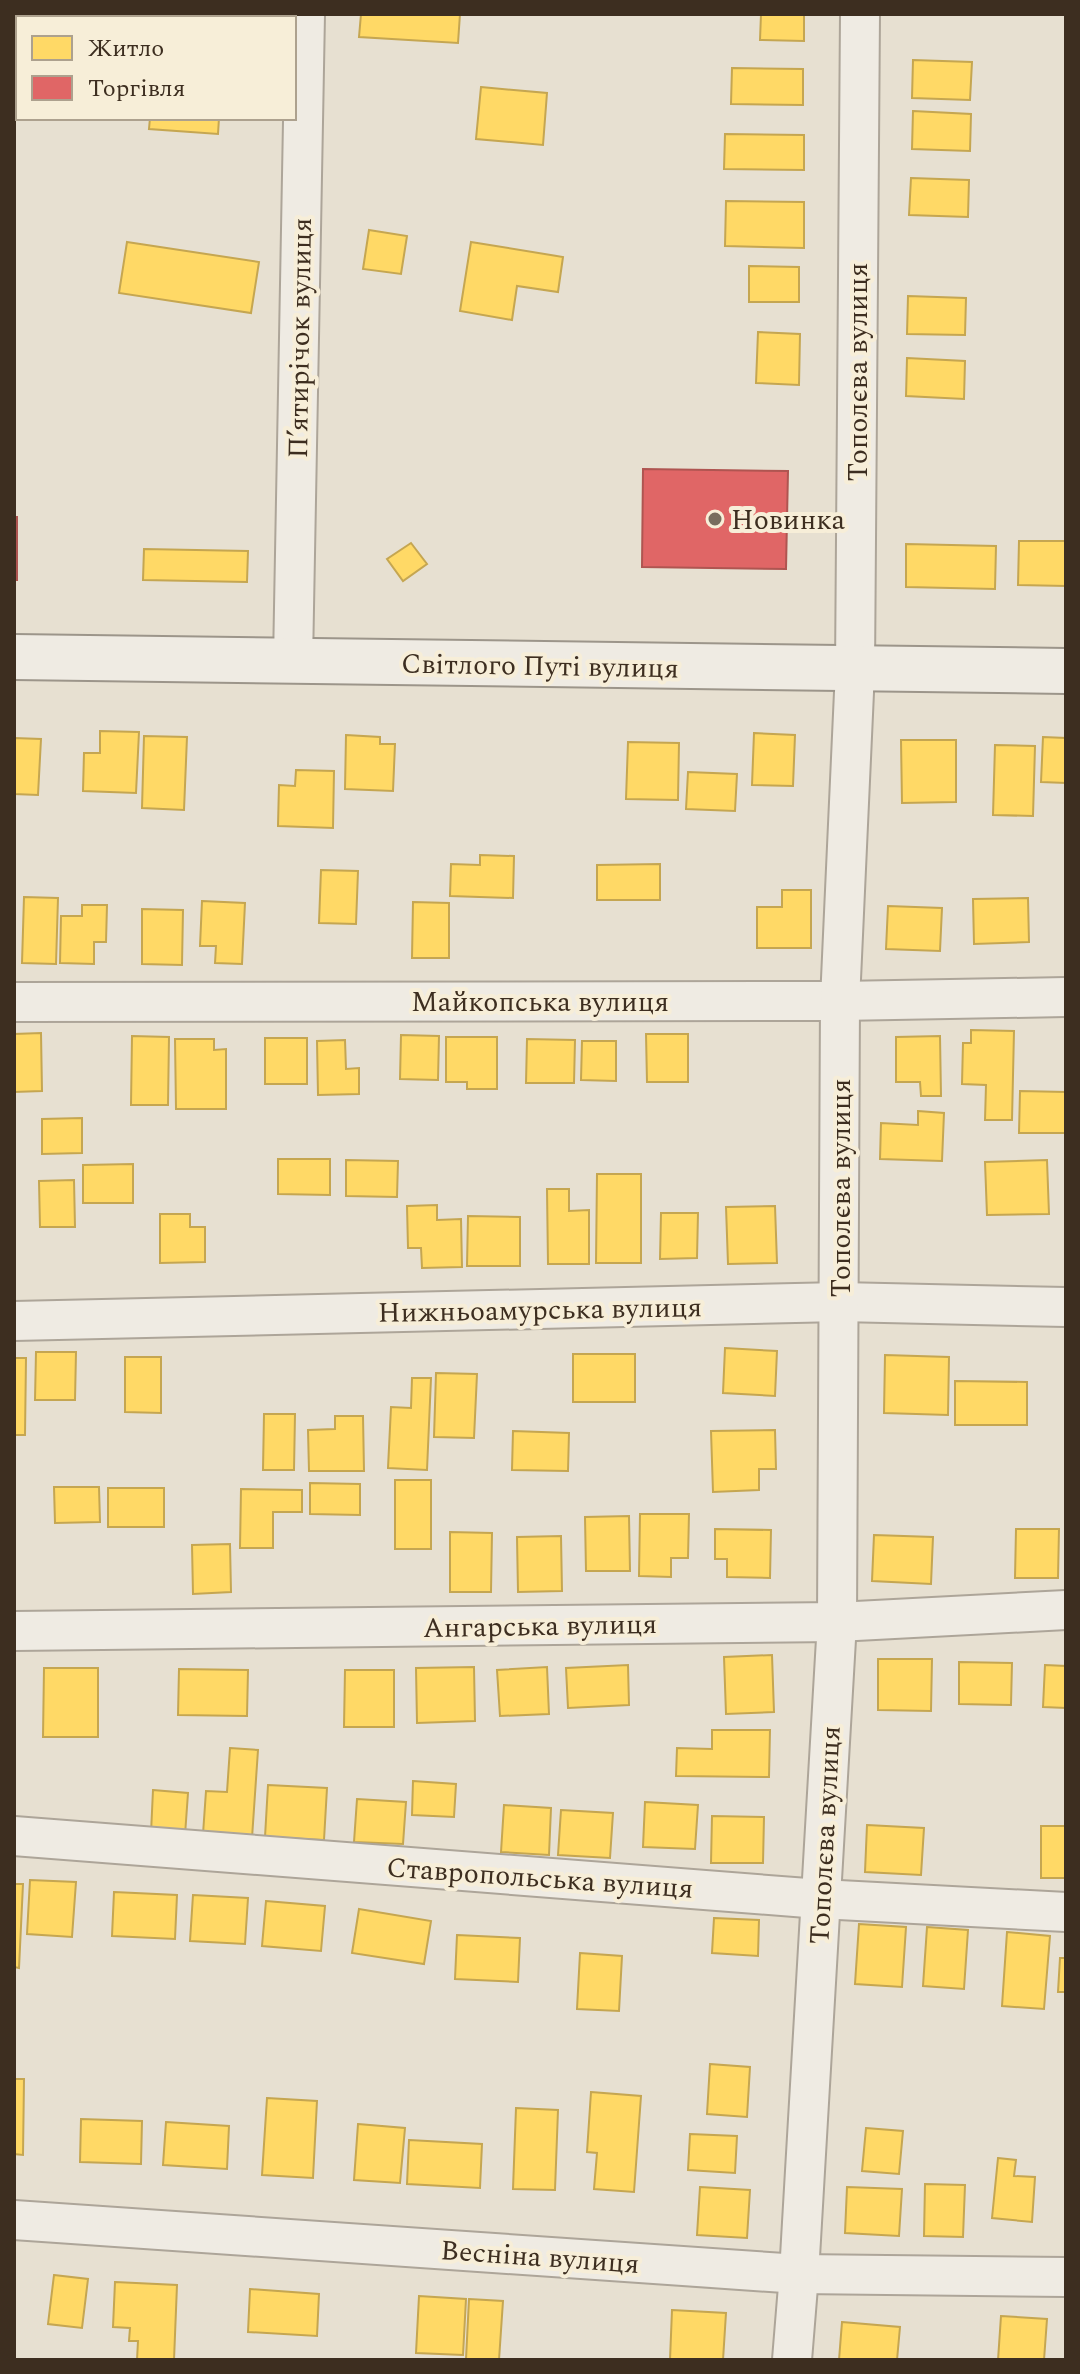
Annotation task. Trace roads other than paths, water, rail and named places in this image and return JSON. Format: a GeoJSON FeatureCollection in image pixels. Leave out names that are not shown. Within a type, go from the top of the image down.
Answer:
{"type":"FeatureCollection","features":[{"type":"Feature","properties":{"kind":"main road","name":"Світлого Путі вулиця"},"geometry":{"type":"LineString","coordinates":[[14,657],[1066,671]]}},
{"type":"Feature","properties":{"kind":"street","name":"П’ятирічок вулиця"},"geometry":{"type":"LineString","coordinates":[[293,662],[305,14]]}},
{"type":"Feature","properties":{"kind":"street","name":"Тополєва вулиця"},"geometry":{"type":"LineString","coordinates":[[792,2360],[837,1622],[840,1001],[855,670],[860,14]]}},
{"type":"Feature","properties":{"kind":"street","name":"Майкопська вулиця"},"geometry":{"type":"LineString","coordinates":[[14,1002],[840,1001],[1066,997]]}},
{"type":"Feature","properties":{"kind":"street","name":"Нижньоамурська вулиця"},"geometry":{"type":"LineString","coordinates":[[14,1321],[840,1302],[1066,1307]]}},
{"type":"Feature","properties":{"kind":"street","name":"Ангарська вулиця"},"geometry":{"type":"LineString","coordinates":[[14,1631],[837,1622],[1066,1610]]}},
{"type":"Feature","properties":{"kind":"street","name":"Ставропольська вулиця"},"geometry":{"type":"LineString","coordinates":[[14,1836],[820,1899],[1066,1912]]}},
{"type":"Feature","properties":{"kind":"street","name":"Весніна вулиця"},"geometry":{"type":"LineString","coordinates":[[14,2220],[799,2274],[1066,2277]]}},
{"type":"Feature","properties":{"kind":"place","name":"Новинка"},"geometry":{"type":"Point","coordinates":[715,519]}}]}
